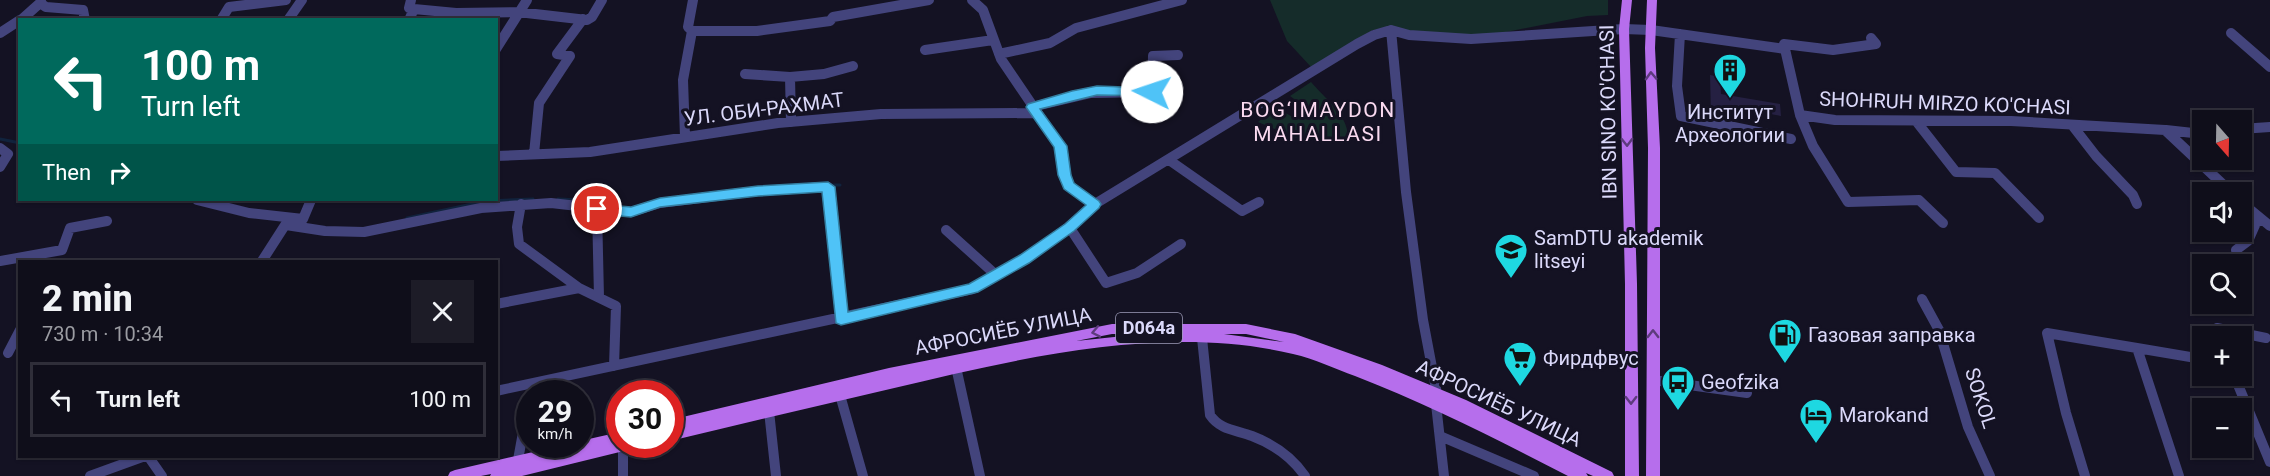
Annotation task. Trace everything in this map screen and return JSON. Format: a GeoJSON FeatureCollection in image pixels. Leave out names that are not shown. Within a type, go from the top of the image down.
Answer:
{"type":"FeatureCollection","features":[{"type":"Feature","properties":{"kind":"main road","name":"IBN SINO KO'CHASI"},"geometry":{"type":"LineString","coordinates":[[1627,0],[1624,29],[1631,284],[1632,476]]}},
{"type":"Feature","properties":{"kind":"main road"},"geometry":{"type":"LineString","coordinates":[[1652,0],[1653,476]]}},
{"type":"Feature","properties":{"kind":"main road","name":"АФРОСИЁБ УЛИЦА"},"geometry":{"type":"LineString","coordinates":[[684,423],[898,371],[1112,329],[1246,329],[1295,339],[1607,476]]}},
{"type":"Feature","properties":{"kind":"main road","name":"АФРОСИЁБ УЛИЦА"},"geometry":{"type":"LineString","coordinates":[[684,432],[956,368],[1036,352],[1113,342],[1202,338],[1244,340],[1291,348],[1436,399],[1581,476]]}},
{"type":"Feature","properties":{"kind":"main road"},"geometry":{"type":"LineString","coordinates":[[455,476],[518,460],[606,446]]}},
{"type":"Feature","properties":{"kind":"main road"},"geometry":{"type":"LineString","coordinates":[[497,476],[606,448]]}},
{"type":"Feature","properties":{"kind":"street"},"geometry":{"type":"LineString","coordinates":[[222,18],[229,7],[286,0]]}},
{"type":"Feature","properties":{"kind":"street"},"geometry":{"type":"LineString","coordinates":[[289,18],[302,0]]}},
{"type":"Feature","properties":{"kind":"street"},"geometry":{"type":"LineString","coordinates":[[498,46],[527,0]]}},
{"type":"Feature","properties":{"kind":"street"},"geometry":{"type":"LineString","coordinates":[[412,4],[456,13],[518,12],[583,19],[592,17],[602,0]]}},
{"type":"Feature","properties":{"kind":"street"},"geometry":{"type":"LineString","coordinates":[[693,0],[688,27],[692,31],[785,29],[830,21],[833,17],[929,0]]}},
{"type":"Feature","properties":{"kind":"street"},"geometry":{"type":"LineString","coordinates":[[972,0],[983,10],[999,54],[1060,146],[1064,175],[1069,186],[1095,204]]}},
{"type":"Feature","properties":{"kind":"street"},"geometry":{"type":"LineString","coordinates":[[999,54],[1050,43],[1076,28],[1182,0]]}},
{"type":"Feature","properties":{"kind":"street"},"geometry":{"type":"LineString","coordinates":[[22,18],[41,2],[46,7],[83,9],[85,18]]}},
{"type":"Feature","properties":{"kind":"street"},"geometry":{"type":"LineString","coordinates":[[534,154],[539,103],[570,56],[557,54],[583,19]]}},
{"type":"Feature","properties":{"kind":"street"},"geometry":{"type":"LineString","coordinates":[[0,33],[18,21]]}},
{"type":"Feature","properties":{"kind":"street"},"geometry":{"type":"LineString","coordinates":[[567,380],[614,366],[841,319],[973,288],[1024,259],[1070,228],[1095,204],[1357,44],[1374,35],[1391,30],[1409,35],[1471,39],[1624,29],[1651,30],[1785,49],[1784,44],[1833,50],[1876,45],[1871,38]]}},
{"type":"Feature","properties":{"kind":"street"},"geometry":{"type":"LineString","coordinates":[[1391,30],[1392,64],[1408,203],[1436,399],[1444,476]]}},
{"type":"Feature","properties":{"kind":"street"},"geometry":{"type":"LineString","coordinates":[[685,137],[683,80],[692,31]]}},
{"type":"Feature","properties":{"kind":"street"},"geometry":{"type":"LineString","coordinates":[[2231,33],[2270,67]]}},
{"type":"Feature","properties":{"kind":"street"},"geometry":{"type":"LineString","coordinates":[[1680,34],[1677,86],[1681,116],[1791,139]]}},
{"type":"Feature","properties":{"kind":"street"},"geometry":{"type":"LineString","coordinates":[[925,50],[993,40]]}},
{"type":"Feature","properties":{"kind":"street","name":"SHOHRUH MIRZO KO'CHASI"},"geometry":{"type":"LineString","coordinates":[[1785,49],[1800,115],[1835,120],[1955,120],[2192,133]]}},
{"type":"Feature","properties":{"kind":"street","name":"УЛ. ОБИ-РАХМАТ"},"geometry":{"type":"LineString","coordinates":[[498,156],[590,152],[791,122],[881,114],[1034,110],[1072,95],[1097,90],[1152,92],[1153,56],[1178,55]]}},
{"type":"Feature","properties":{"kind":"street"},"geometry":{"type":"LineString","coordinates":[[745,74],[790,77],[824,74],[853,66]]}},
{"type":"Feature","properties":{"kind":"street"},"geometry":{"type":"LineString","coordinates":[[790,77],[791,122]]}},
{"type":"Feature","properties":{"kind":"street"},"geometry":{"type":"LineString","coordinates":[[1800,115],[1813,146],[1848,202],[1920,200],[1944,223]]}},
{"type":"Feature","properties":{"kind":"street"},"geometry":{"type":"LineString","coordinates":[[1916,121],[1956,172],[1995,173],[2039,218]]}},
{"type":"Feature","properties":{"kind":"street"},"geometry":{"type":"LineString","coordinates":[[2072,125],[2096,156],[2133,195],[2138,204]]}},
{"type":"Feature","properties":{"kind":"street"},"geometry":{"type":"LineString","coordinates":[[2252,128],[2270,127]]}},
{"type":"Feature","properties":{"kind":"street"},"geometry":{"type":"LineString","coordinates":[[2165,130],[2220,182]]}},
{"type":"Feature","properties":{"kind":"street"},"geometry":{"type":"LineString","coordinates":[[0,148],[8,154],[0,167]]}},
{"type":"Feature","properties":{"kind":"street"},"geometry":{"type":"LineString","coordinates":[[1169,160],[1242,211],[1259,202]]}},
{"type":"Feature","properties":{"kind":"street"},"geometry":{"type":"LineString","coordinates":[[201,201],[325,231],[364,232],[482,208],[521,204],[551,203],[631,212],[660,203],[758,191],[828,187],[841,319]]}},
{"type":"Feature","properties":{"kind":"street"},"geometry":{"type":"LineString","coordinates":[[263,260],[288,222],[303,219],[311,201]]}},
{"type":"Feature","properties":{"kind":"street"},"geometry":{"type":"LineString","coordinates":[[521,204],[517,235],[519,244],[579,288],[616,306],[614,366]]}},
{"type":"Feature","properties":{"kind":"street"},"geometry":{"type":"LineString","coordinates":[[597,209],[600,297]]}},
{"type":"Feature","properties":{"kind":"street"},"geometry":{"type":"LineString","coordinates":[[2252,212],[2265,223]]}},
{"type":"Feature","properties":{"kind":"street"},"geometry":{"type":"LineString","coordinates":[[0,261],[62,250],[70,228],[107,221]]}},
{"type":"Feature","properties":{"kind":"street"},"geometry":{"type":"LineString","coordinates":[[2237,254],[2236,250],[2248,241],[2256,223],[2265,223]]}},
{"type":"Feature","properties":{"kind":"street"},"geometry":{"type":"LineString","coordinates":[[1070,228],[1107,283],[1146,271],[1181,244]]}},
{"type":"Feature","properties":{"kind":"street"},"geometry":{"type":"LineString","coordinates":[[946,230],[996,275]]}},
{"type":"Feature","properties":{"kind":"street"},"geometry":{"type":"LineString","coordinates":[[498,304],[579,288]]}},
{"type":"Feature","properties":{"kind":"street","name":"SOKOL"},"geometry":{"type":"LineString","coordinates":[[1922,299],[1939,330],[1968,428],[1990,476]]}},
{"type":"Feature","properties":{"kind":"street"},"geometry":{"type":"LineString","coordinates":[[2085,476],[2066,413],[2047,333],[2192,357]]}},
{"type":"Feature","properties":{"kind":"street"},"geometry":{"type":"LineString","coordinates":[[8,353],[18,334]]}},
{"type":"Feature","properties":{"kind":"street"},"geometry":{"type":"LineString","coordinates":[[2252,335],[2266,338]]}},
{"type":"Feature","properties":{"kind":"street"},"geometry":{"type":"LineString","coordinates":[[1202,338],[1210,415],[1213,422],[1221,428],[1261,440],[1298,464],[1305,476]]}},
{"type":"Feature","properties":{"kind":"street"},"geometry":{"type":"LineString","coordinates":[[2138,348],[2179,476]]}},
{"type":"Feature","properties":{"kind":"street"},"geometry":{"type":"LineString","coordinates":[[956,368],[980,476]]}},
{"type":"Feature","properties":{"kind":"street"},"geometry":{"type":"LineString","coordinates":[[1653,380],[1747,393]]}},
{"type":"Feature","properties":{"kind":"street"},"geometry":{"type":"LineString","coordinates":[[2239,386],[2270,462]]}},
{"type":"Feature","properties":{"kind":"street"},"geometry":{"type":"LineString","coordinates":[[498,392],[516,391]]}},
{"type":"Feature","properties":{"kind":"street"},"geometry":{"type":"LineString","coordinates":[[840,395],[863,476]]}},
{"type":"Feature","properties":{"kind":"street"},"geometry":{"type":"LineString","coordinates":[[770,411],[776,476]]}},
{"type":"Feature","properties":{"kind":"street"},"geometry":{"type":"LineString","coordinates":[[1440,436],[1534,476]]}},
{"type":"Feature","properties":{"kind":"street"},"geometry":{"type":"LineString","coordinates":[[90,476],[141,458]]}},
{"type":"Feature","properties":{"kind":"street"},"geometry":{"type":"LineString","coordinates":[[148,458],[162,476]]}},
{"type":"Feature","properties":{"kind":"street"},"geometry":{"type":"LineString","coordinates":[[623,476],[624,458]]}},
{"type":"Feature","properties":{"kind":"green space"},"geometry":{"type":"Polygon","coordinates":[[[1270,0],[1608,0],[1608,15],[1587,16],[1471,39],[1404,31],[1373,30],[1312,68],[1287,41],[1270,0]]]}},
{"type":"Feature","properties":{"kind":"green space"},"geometry":{"type":"Polygon","coordinates":[[[1311,82],[1342,118],[1348,135],[1347,144],[1317,135],[1296,138],[1258,122],[1275,107],[1291,116],[1304,106],[1290,96],[1311,82]]]}},
{"type":"Feature","properties":{"kind":"building","name":"Институт Археологии"},"geometry":{"type":"Polygon","coordinates":[[[1710,75],[1720,77],[1721,94],[1780,104],[1781,116],[1726,106],[1726,118],[1711,115],[1710,75]]]}},
{"type":"Feature","properties":{"kind":"waterway"},"geometry":{"type":"LineString","coordinates":[[0,139],[18,143]]}},
{"type":"Feature","properties":{"kind":"waterway"},"geometry":{"type":"LineString","coordinates":[[830,185],[840,185]]}},
{"type":"Feature","properties":{"kind":"waterway"},"geometry":{"type":"LineString","coordinates":[[498,200],[533,199]]}},
{"type":"Feature","properties":{"kind":"waterway"},"geometry":{"type":"LineString","coordinates":[[558,199],[605,201],[619,206]]}},
{"type":"Feature","properties":{"kind":"waterway"},"geometry":{"type":"LineString","coordinates":[[407,218],[486,201]]}},
{"type":"Feature","properties":{"kind":"place","name":"Институт Археологии"},"geometry":{"type":"Point","coordinates":[1730,99]}},
{"type":"Feature","properties":{"kind":"place","name":"SamDTU akademik litseyi"},"geometry":{"type":"Point","coordinates":[1511,279]}},
{"type":"Feature","properties":{"kind":"place","name":"Газовая заправка"},"geometry":{"type":"Point","coordinates":[1785,364]}},
{"type":"Feature","properties":{"kind":"place","name":"Фирдфвус"},"geometry":{"type":"Point","coordinates":[1520,387]}},
{"type":"Feature","properties":{"kind":"place","name":"Geofzika"},"geometry":{"type":"Point","coordinates":[1678,411]}},
{"type":"Feature","properties":{"kind":"place","name":"Marokand"},"geometry":{"type":"Point","coordinates":[1816,444]}},
{"type":"Feature","properties":{"kind":"district","name":"BOG‘IMAYDON MAHALLASI"},"geometry":{"type":"Point","coordinates":[1318,122]}},
{"type":"Feature","properties":{"kind":"route"},"geometry":{"type":"LineString","coordinates":[[597,209],[631,212],[660,203],[758,191],[828,187],[831,194],[831,229],[841,319],[973,288],[1024,259],[1070,228],[1095,204],[1069,186],[1064,175],[1060,146],[1032,107],[1097,90],[1152,92]]}}]}
